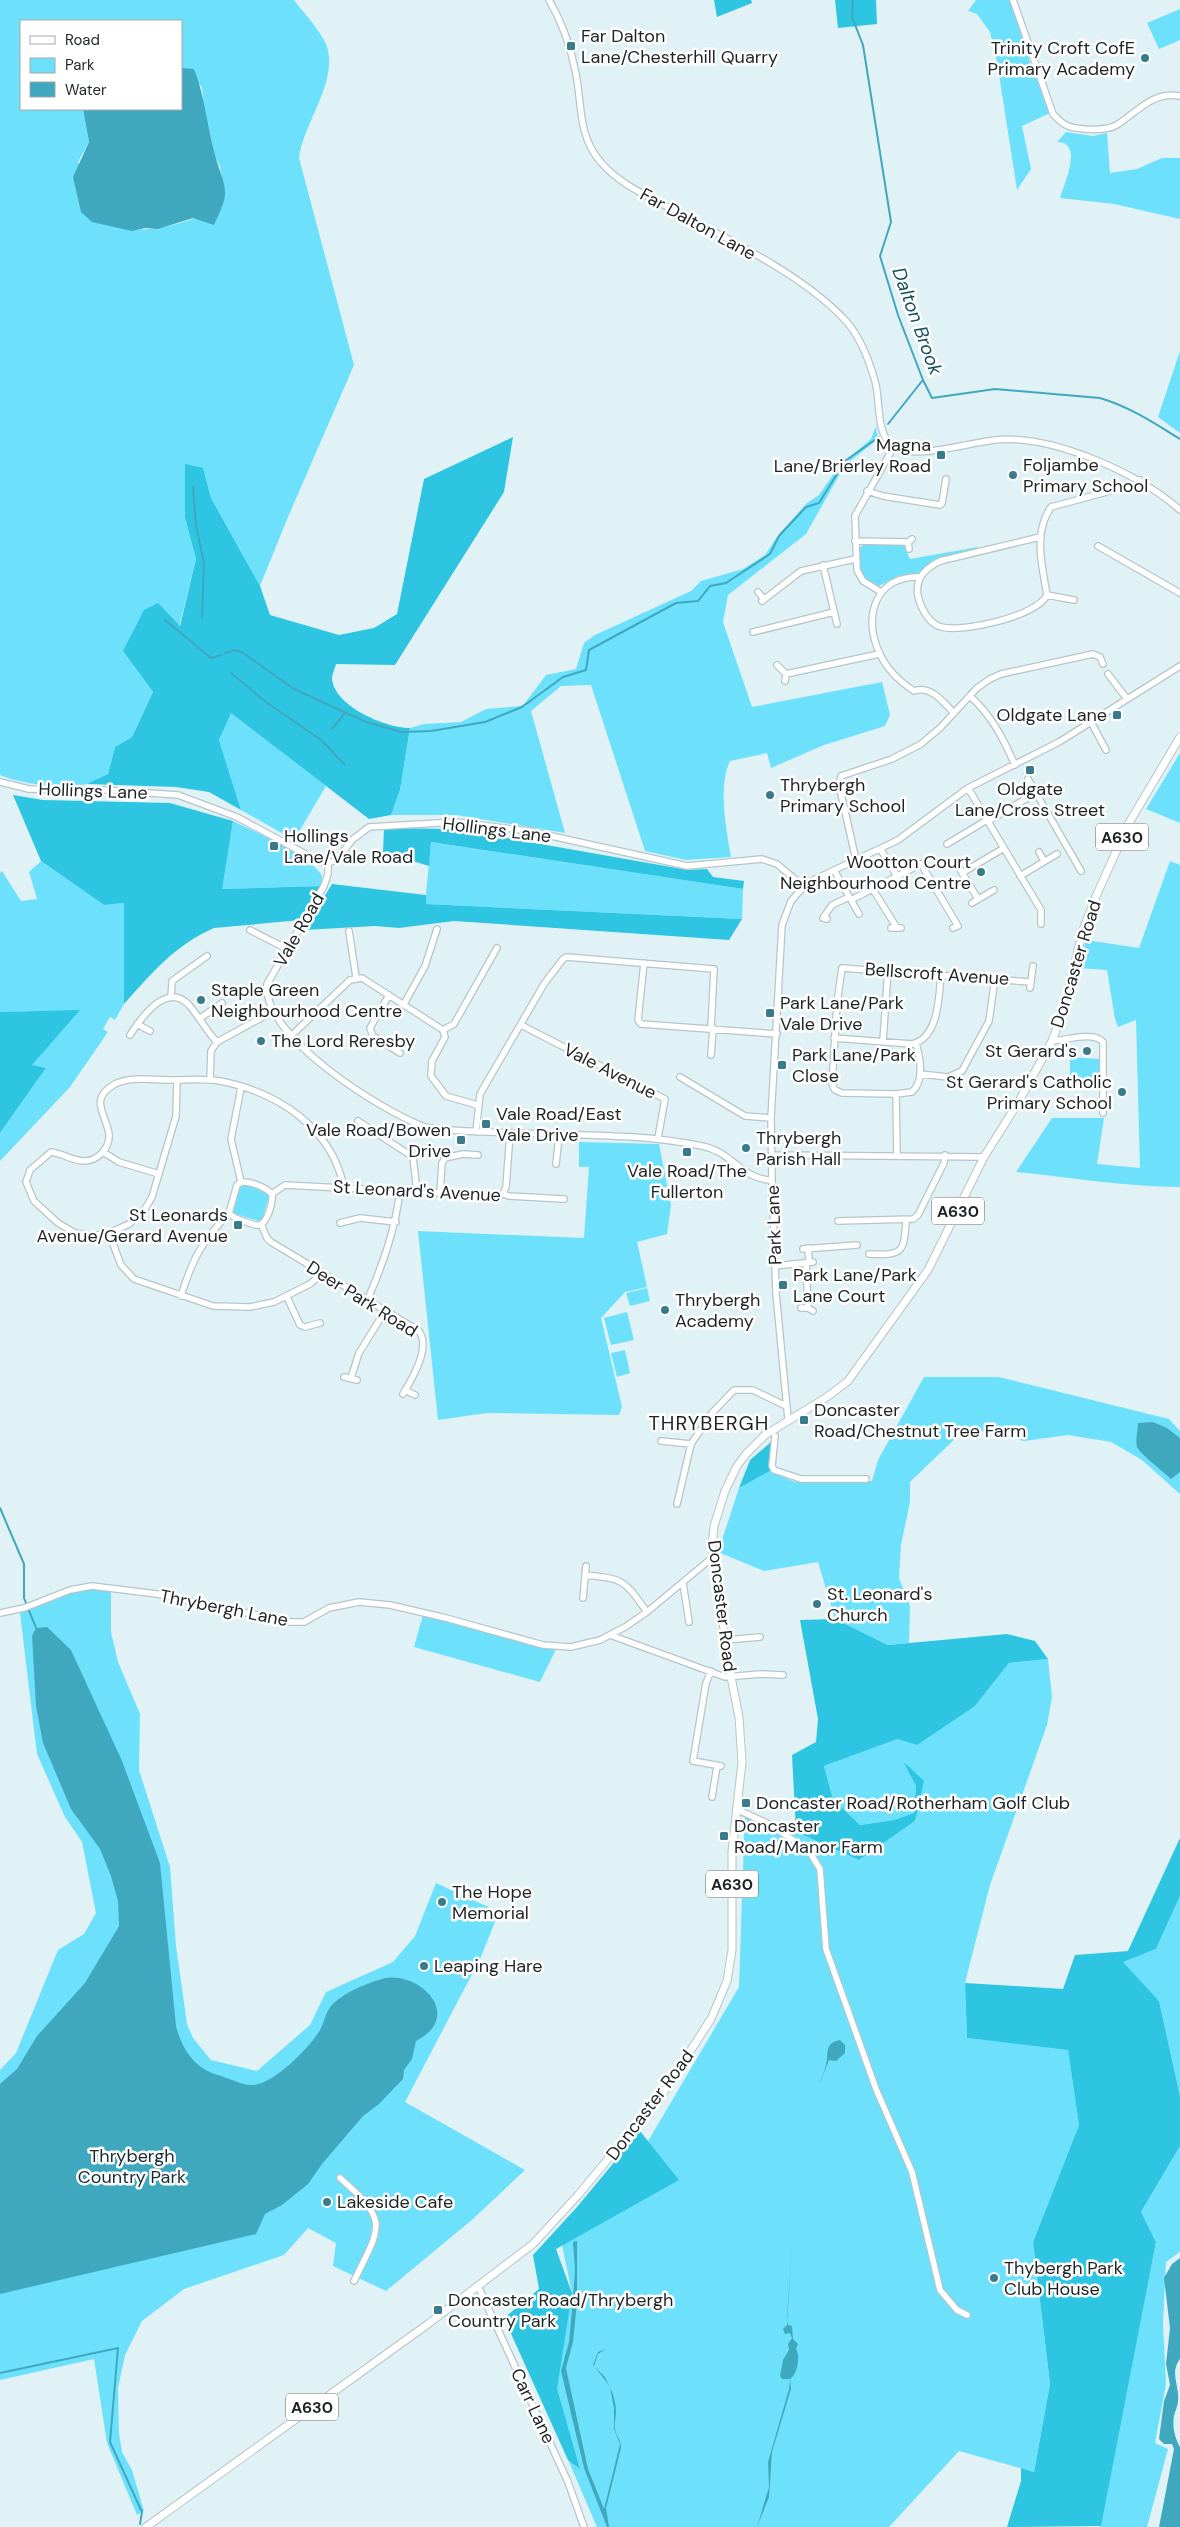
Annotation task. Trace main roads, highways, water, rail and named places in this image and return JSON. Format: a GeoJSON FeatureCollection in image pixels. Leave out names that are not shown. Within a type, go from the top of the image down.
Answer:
{"type":"FeatureCollection","features":[{"type":"Feature","properties":{"kind":"main road","name":"Doncaster Road"},"geometry":{"type":"LineString","coordinates":[[146,2527],[533,2244],[578,2194],[665,2090],[711,2020],[727,1981],[732,1950],[732,1852],[741,1775],[741,1739],[713,1557],[712,1538],[714,1526],[730,1478],[754,1445],[788,1419],[839,1389],[855,1372],[928,1270],[984,1157],[1020,1101],[1052,1041],[1063,1012],[1073,965],[1094,901],[1129,823],[1180,737]]}},
{"type":"Feature","properties":{"kind":"water"},"geometry":{"type":"Polygon","coordinates":[[[182,68],[194,69],[201,90],[212,144],[224,186],[224,200],[214,225],[193,218],[158,229],[145,228],[132,231],[92,222],[81,212],[73,177],[89,142],[83,110],[182,110],[182,68]]]}},
{"type":"Feature","properties":{"kind":"water"},"geometry":{"type":"Polygon","coordinates":[[[1153,1422],[1167,1428],[1180,1438],[1180,1472],[1171,1479],[1137,1447],[1138,1423],[1153,1422]]]}},
{"type":"Feature","properties":{"kind":"water","name":"Thrybergh Country Park"},"geometry":{"type":"Polygon","coordinates":[[[47,1627],[71,1650],[122,1761],[160,1863],[176,2026],[190,2057],[202,2068],[238,2082],[250,2085],[269,2080],[290,2065],[308,2046],[320,2030],[333,2004],[353,1990],[382,1979],[396,1978],[409,1981],[421,1987],[431,1996],[436,2007],[437,2019],[430,2030],[416,2041],[412,2059],[404,2070],[403,2079],[379,2104],[363,2116],[322,2164],[308,2184],[282,2205],[265,2214],[256,2234],[0,2294],[0,2084],[17,2069],[37,2036],[85,1983],[119,1926],[118,1901],[111,1876],[100,1849],[71,1809],[43,1743],[36,1706],[32,1636],[36,1628],[47,1627]]]}},
{"type":"Feature","properties":{"kind":"water"},"geometry":{"type":"Polygon","coordinates":[[[840,2040],[845,2045],[845,2053],[836,2061],[829,2060],[820,2083],[829,2046],[831,2043],[840,2040]]]}},
{"type":"Feature","properties":{"kind":"water"},"geometry":{"type":"Polygon","coordinates":[[[577,2241],[577,2302],[573,2342],[566,2368],[588,2469],[604,2509],[620,2444],[614,2429],[614,2408],[610,2388],[616,2405],[615,2429],[620,2442],[621,2448],[606,2508],[609,2527],[607,2527],[584,2468],[561,2371],[569,2342],[575,2270],[573,2242],[577,2241]]]}},
{"type":"Feature","properties":{"kind":"water"},"geometry":{"type":"Polygon","coordinates":[[[1180,2258],[1180,2359],[1175,2369],[1178,2403],[1173,2424],[1175,2436],[1180,2447],[1180,2527],[1159,2527],[1174,2449],[1172,2444],[1164,2444],[1159,2439],[1164,2401],[1170,2385],[1166,2364],[1170,2328],[1164,2278],[1172,2264],[1180,2258]]]}},
{"type":"Feature","properties":{"kind":"water"},"geometry":{"type":"Polygon","coordinates":[[[787,2320],[788,2325],[792,2326],[793,2339],[798,2344],[796,2349],[798,2361],[792,2377],[790,2379],[782,2379],[780,2376],[783,2360],[789,2350],[788,2344],[792,2338],[790,2333],[785,2334],[783,2329],[787,2325],[787,2320]]]}},
{"type":"Feature","properties":{"kind":"water"},"geometry":{"type":"Polygon","coordinates":[[[606,2349],[598,2354],[594,2366],[598,2352],[606,2349]]]}},
{"type":"Feature","properties":{"kind":"water"},"geometry":{"type":"Polygon","coordinates":[[[594,2366],[605,2377],[610,2388],[606,2382],[594,2366]]]}},
{"type":"Feature","properties":{"kind":"water"},"geometry":{"type":"Polygon","coordinates":[[[790,2379],[791,2389],[772,2452],[769,2497],[757,2527],[769,2487],[768,2462],[789,2389],[790,2379]]]}},
{"type":"Feature","properties":{"kind":"waterway","name":"Dalton Brook"},"geometry":{"type":"LineString","coordinates":[[853,0],[852,17],[863,45],[891,222],[880,256],[898,315],[923,380],[932,398],[995,389],[1100,398],[1132,411],[1180,439]]}},
{"type":"Feature","properties":{"kind":"waterway"},"geometry":{"type":"LineString","coordinates":[[888,424],[922,381]]}},
{"type":"Feature","properties":{"kind":"waterway"},"geometry":{"type":"LineString","coordinates":[[225,653],[236,650],[243,653],[294,689],[366,722],[402,732],[431,731],[485,722],[522,707],[563,677],[586,670],[589,650],[676,603],[698,601],[710,586],[726,583],[770,554],[779,536],[806,507],[819,503],[845,461],[879,437]]}},
{"type":"Feature","properties":{"kind":"waterway"},"geometry":{"type":"LineString","coordinates":[[193,487],[196,526],[204,563],[202,618]]}},
{"type":"Feature","properties":{"kind":"waterway"},"geometry":{"type":"LineString","coordinates":[[165,620],[211,658],[221,655]]}},
{"type":"Feature","properties":{"kind":"waterway"},"geometry":{"type":"LineString","coordinates":[[231,673],[266,702],[321,740],[345,765]]}},
{"type":"Feature","properties":{"kind":"waterway"},"geometry":{"type":"LineString","coordinates":[[332,729],[345,713]]}},
{"type":"Feature","properties":{"kind":"waterway"},"geometry":{"type":"LineString","coordinates":[[0,1508],[24,1564],[24,1598],[36,1628]]}},
{"type":"Feature","properties":{"kind":"waterway"},"geometry":{"type":"LineString","coordinates":[[0,2373],[118,2348],[110,2442],[142,2512],[140,2524]]}},
{"type":"Feature","properties":{"kind":"place","name":"Far Dalton Lane/Chesterhill Quarry"},"geometry":{"type":"Point","coordinates":[571,46]}},
{"type":"Feature","properties":{"kind":"place","name":"Trinity Croft CofE Primary Academy"},"geometry":{"type":"Point","coordinates":[1145,58]}},
{"type":"Feature","properties":{"kind":"place","name":"Magna Lane/Brierley Road"},"geometry":{"type":"Point","coordinates":[941,455]}},
{"type":"Feature","properties":{"kind":"place","name":"Foljambe Primary School"},"geometry":{"type":"Point","coordinates":[1013,475]}},
{"type":"Feature","properties":{"kind":"place","name":"Oldgate Lane"},"geometry":{"type":"Point","coordinates":[1117,715]}},
{"type":"Feature","properties":{"kind":"place","name":"Oldgate Lane/Cross Street"},"geometry":{"type":"Point","coordinates":[1030,770]}},
{"type":"Feature","properties":{"kind":"place","name":"Thrybergh Primary School"},"geometry":{"type":"Point","coordinates":[770,795]}},
{"type":"Feature","properties":{"kind":"place","name":"Hollings Lane/Vale Road"},"geometry":{"type":"Point","coordinates":[274,846]}},
{"type":"Feature","properties":{"kind":"place","name":"Wootton Court Neighbourhood Centre"},"geometry":{"type":"Point","coordinates":[981,872]}},
{"type":"Feature","properties":{"kind":"place","name":"Staple Green Neighbourhood Centre"},"geometry":{"type":"Point","coordinates":[201,1000]}},
{"type":"Feature","properties":{"kind":"place","name":"Park Lane/Park Vale Drive"},"geometry":{"type":"Point","coordinates":[770,1013]}},
{"type":"Feature","properties":{"kind":"place","name":"The Lord Reresby"},"geometry":{"type":"Point","coordinates":[261,1041]}},
{"type":"Feature","properties":{"kind":"place","name":"St Gerard's"},"geometry":{"type":"Point","coordinates":[1087,1051]}},
{"type":"Feature","properties":{"kind":"place","name":"Park Lane/Park Close"},"geometry":{"type":"Point","coordinates":[782,1065]}},
{"type":"Feature","properties":{"kind":"place","name":"St Gerard's Catholic Primary School"},"geometry":{"type":"Point","coordinates":[1122,1092]}},
{"type":"Feature","properties":{"kind":"place","name":"Vale Road/East Vale Drive"},"geometry":{"type":"Point","coordinates":[486,1124]}},
{"type":"Feature","properties":{"kind":"place","name":"Vale Road/Bowen Drive"},"geometry":{"type":"Point","coordinates":[461,1140]}},
{"type":"Feature","properties":{"kind":"place","name":"Thrybergh Parish Hall"},"geometry":{"type":"Point","coordinates":[746,1148]}},
{"type":"Feature","properties":{"kind":"place","name":"Vale Road/The Fullerton"},"geometry":{"type":"Point","coordinates":[687,1152]}},
{"type":"Feature","properties":{"kind":"place","name":"St Leonards Avenue/Gerard Avenue"},"geometry":{"type":"Point","coordinates":[238,1225]}},
{"type":"Feature","properties":{"kind":"place","name":"Park Lane/Park Lane Court"},"geometry":{"type":"Point","coordinates":[783,1285]}},
{"type":"Feature","properties":{"kind":"place","name":"Thrybergh Academy"},"geometry":{"type":"Point","coordinates":[665,1310]}},
{"type":"Feature","properties":{"kind":"place","name":"Doncaster Road/Chestnut Tree Farm"},"geometry":{"type":"Point","coordinates":[804,1420]}},
{"type":"Feature","properties":{"kind":"place","name":"St. Leonard's Church"},"geometry":{"type":"Point","coordinates":[817,1604]}},
{"type":"Feature","properties":{"kind":"place","name":"Doncaster Road/Rotherham Golf Club"},"geometry":{"type":"Point","coordinates":[746,1803]}},
{"type":"Feature","properties":{"kind":"place","name":"Doncaster Road/Manor Farm"},"geometry":{"type":"Point","coordinates":[724,1836]}},
{"type":"Feature","properties":{"kind":"place","name":"The Hope Memorial"},"geometry":{"type":"Point","coordinates":[442,1902]}},
{"type":"Feature","properties":{"kind":"place","name":"Leaping Hare"},"geometry":{"type":"Point","coordinates":[424,1966]}},
{"type":"Feature","properties":{"kind":"place","name":"Lakeside Cafe"},"geometry":{"type":"Point","coordinates":[327,2202]}},
{"type":"Feature","properties":{"kind":"place","name":"Thybergh Park Club House"},"geometry":{"type":"Point","coordinates":[994,2278]}},
{"type":"Feature","properties":{"kind":"place","name":"Doncaster Road/Thrybergh Country Park"},"geometry":{"type":"Point","coordinates":[438,2310]}},
{"type":"Feature","properties":{"kind":"district","name":"THRYBERGH"},"geometry":{"type":"Point","coordinates":[709,1423]}}]}
